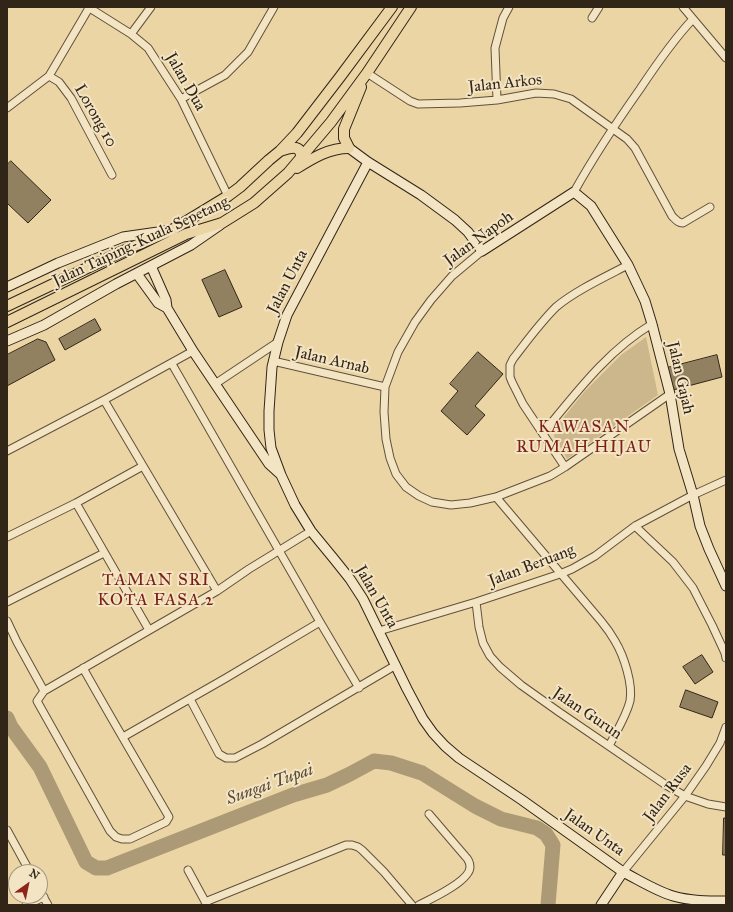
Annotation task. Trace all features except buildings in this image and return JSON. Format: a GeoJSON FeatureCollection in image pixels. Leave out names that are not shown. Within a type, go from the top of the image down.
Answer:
{"type":"FeatureCollection","features":[{"type":"Feature","properties":{"kind":"main road","name":"Jalan Taiping-Kuala Sepetang"},"geometry":{"type":"LineString","coordinates":[[7,306],[123,251],[172,230],[240,187],[280,151],[297,133],[392,7]]}},
{"type":"Feature","properties":{"kind":"main road","name":"Jalan Taiping-Kuala Sepetang"},"geometry":{"type":"LineString","coordinates":[[7,322],[186,234],[222,223],[254,203],[288,173],[331,122],[412,7]]}},
{"type":"Feature","properties":{"kind":"main road"},"geometry":{"type":"LineString","coordinates":[[288,173],[331,150],[349,148],[344,138],[344,129],[366,73]]}},
{"type":"Feature","properties":{"kind":"main road"},"geometry":{"type":"LineString","coordinates":[[280,151],[292,148],[298,149],[300,150],[301,159]]}},
{"type":"Feature","properties":{"kind":"street"},"geometry":{"type":"LineString","coordinates":[[7,108],[49,76],[89,7]]}},
{"type":"Feature","properties":{"kind":"street","name":"Jalan Dua"},"geometry":{"type":"LineString","coordinates":[[89,7],[132,34],[148,48],[181,99],[228,196]]}},
{"type":"Feature","properties":{"kind":"street"},"geometry":{"type":"LineString","coordinates":[[132,34],[151,7]]}},
{"type":"Feature","properties":{"kind":"street"},"geometry":{"type":"LineString","coordinates":[[181,99],[225,75],[248,52],[274,7]]}},
{"type":"Feature","properties":{"kind":"street"},"geometry":{"type":"LineString","coordinates":[[497,100],[495,48],[503,18],[509,7]]}},
{"type":"Feature","properties":{"kind":"street"},"geometry":{"type":"LineString","coordinates":[[592,18],[599,7]]}},
{"type":"Feature","properties":{"kind":"street"},"geometry":{"type":"LineString","coordinates":[[683,7],[726,58]]}},
{"type":"Feature","properties":{"kind":"street","name":"Jalan Napoh"},"geometry":{"type":"LineString","coordinates":[[670,394],[550,476],[496,497],[470,503],[451,505],[432,502],[419,496],[406,487],[396,474],[390,458],[386,438],[384,412],[385,387],[398,352],[415,322],[430,300],[452,276],[482,251],[574,192],[613,128],[654,68],[693,19]]}},
{"type":"Feature","properties":{"kind":"street","name":"Jalan Arkos"},"geometry":{"type":"LineString","coordinates":[[366,73],[410,101],[418,104],[497,100],[536,93],[554,94],[571,99],[613,128],[627,139],[635,148],[676,221],[683,223],[710,207]]}},
{"type":"Feature","properties":{"kind":"street","name":"Lorong 10"},"geometry":{"type":"LineString","coordinates":[[49,76],[59,82],[71,98],[112,175]]}},
{"type":"Feature","properties":{"kind":"street"},"geometry":{"type":"LineString","coordinates":[[349,148],[368,162],[421,195],[455,220],[468,232],[482,251]]}},
{"type":"Feature","properties":{"kind":"street","name":"Jalan Unta"},"geometry":{"type":"LineString","coordinates":[[368,162],[287,315],[273,361],[269,411],[271,448],[281,475],[295,505],[311,531],[350,579],[363,599],[424,719],[433,733],[445,746],[459,758],[522,800],[623,872],[673,896],[696,900],[726,901]]}},
{"type":"Feature","properties":{"kind":"street","name":"Jalan Gajah"},"geometry":{"type":"LineString","coordinates":[[574,192],[591,206],[628,265],[645,301],[670,394],[679,449],[693,495],[700,526],[726,586]]}},
{"type":"Feature","properties":{"kind":"street"},"geometry":{"type":"LineString","coordinates":[[7,341],[44,324],[191,245],[222,223]]}},
{"type":"Feature","properties":{"kind":"street"},"geometry":{"type":"LineString","coordinates":[[7,287],[58,263],[123,237],[172,230]]}},
{"type":"Feature","properties":{"kind":"street"},"geometry":{"type":"LineString","coordinates":[[565,467],[523,404],[512,382],[510,365],[536,328],[557,307],[582,290],[628,265]]}},
{"type":"Feature","properties":{"kind":"street"},"geometry":{"type":"LineString","coordinates":[[151,266],[166,300],[167,308],[193,352],[269,464],[281,475]]}},
{"type":"Feature","properties":{"kind":"street"},"geometry":{"type":"LineString","coordinates":[[137,274],[158,303],[167,308]]}},
{"type":"Feature","properties":{"kind":"street"},"geometry":{"type":"LineString","coordinates":[[543,433],[596,370],[616,350],[643,329],[652,324]]}},
{"type":"Feature","properties":{"kind":"street"},"geometry":{"type":"LineString","coordinates":[[215,384],[278,342]]}},
{"type":"Feature","properties":{"kind":"street"},"geometry":{"type":"LineString","coordinates":[[7,451],[193,352]]}},
{"type":"Feature","properties":{"kind":"street","name":"Jalan Arnab"},"geometry":{"type":"LineString","coordinates":[[273,361],[385,387]]}},
{"type":"Feature","properties":{"kind":"street"},"geometry":{"type":"LineString","coordinates":[[172,364],[359,688]]}},
{"type":"Feature","properties":{"kind":"street"},"geometry":{"type":"LineString","coordinates":[[104,400],[217,591]]}},
{"type":"Feature","properties":{"kind":"street"},"geometry":{"type":"LineString","coordinates":[[247,431],[271,448]]}},
{"type":"Feature","properties":{"kind":"street"},"geometry":{"type":"LineString","coordinates":[[7,538],[76,503],[143,466]]}},
{"type":"Feature","properties":{"kind":"street","name":"Jalan Beruang"},"geometry":{"type":"LineString","coordinates":[[379,631],[476,602],[572,569],[594,556],[635,526],[693,495],[726,480]]}},
{"type":"Feature","properties":{"kind":"street"},"geometry":{"type":"LineString","coordinates":[[496,497],[601,621],[616,641],[628,674],[631,690],[630,701],[623,719],[609,746]]}},
{"type":"Feature","properties":{"kind":"street"},"geometry":{"type":"LineString","coordinates":[[76,503],[149,630]]}},
{"type":"Feature","properties":{"kind":"street"},"geometry":{"type":"LineString","coordinates":[[635,526],[673,562],[693,588],[712,625],[726,658]]}},
{"type":"Feature","properties":{"kind":"street"},"geometry":{"type":"LineString","coordinates":[[83,668],[169,817],[166,822],[130,839],[116,837],[110,831],[37,701],[44,691],[83,668],[217,591],[249,569],[311,531]]}},
{"type":"Feature","properties":{"kind":"street"},"geometry":{"type":"LineString","coordinates":[[7,602],[104,553]]}},
{"type":"Feature","properties":{"kind":"street","name":"Jalan Gurun"},"geometry":{"type":"LineString","coordinates":[[476,602],[479,627],[483,643],[490,656],[500,667],[521,685],[666,785],[686,796],[708,804],[726,807]]}},
{"type":"Feature","properties":{"kind":"street"},"geometry":{"type":"LineString","coordinates":[[7,621],[44,691]]}},
{"type":"Feature","properties":{"kind":"street"},"geometry":{"type":"LineString","coordinates":[[123,737],[320,622]]}},
{"type":"Feature","properties":{"kind":"street"},"geometry":{"type":"LineString","coordinates":[[190,698],[219,754],[226,758],[235,758],[359,688],[396,665]]}},
{"type":"Feature","properties":{"kind":"street","name":"Jalan Rusa"},"geometry":{"type":"LineString","coordinates":[[623,872],[686,796],[720,743],[726,727]]}},
{"type":"Feature","properties":{"kind":"street"},"geometry":{"type":"LineString","coordinates":[[419,905],[450,888],[465,877],[470,868],[470,863],[465,856],[429,814]]}},
{"type":"Feature","properties":{"kind":"street"},"geometry":{"type":"LineString","coordinates":[[7,830],[26,864]]}},
{"type":"Feature","properties":{"kind":"street"},"geometry":{"type":"LineString","coordinates":[[188,870],[206,904],[346,845],[352,845],[362,850],[384,872],[412,905]]}},
{"type":"Feature","properties":{"kind":"street"},"geometry":{"type":"LineString","coordinates":[[601,905],[623,872]]}},
{"type":"Feature","properties":{"kind":"shaded area"},"geometry":{"type":"Polygon","coordinates":[[[646,337],[658,395],[567,459],[554,436],[555,428],[585,391],[621,355],[646,337]]]}},
{"type":"Feature","properties":{"kind":"waterway","name":"Sungai Tupai"},"geometry":{"type":"LineString","coordinates":[[7,718],[11,727],[40,767],[86,862],[96,868],[107,868],[293,795],[327,785],[374,761],[391,763],[422,773],[475,806],[501,819],[537,828],[546,834],[553,845],[548,905]]}},
{"type":"Feature","properties":{"kind":"district","name":"KAWASAN RUMAH HIJAU"},"geometry":{"type":"Point","coordinates":[584,438]}},
{"type":"Feature","properties":{"kind":"district","name":"TAMAN SRI KOTA FASA 2"},"geometry":{"type":"Point","coordinates":[156,591]}}]}
